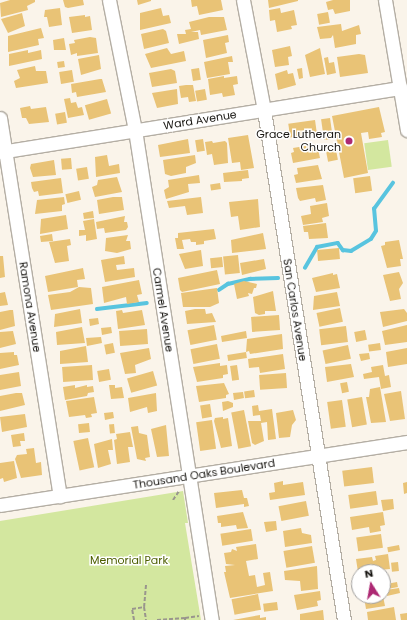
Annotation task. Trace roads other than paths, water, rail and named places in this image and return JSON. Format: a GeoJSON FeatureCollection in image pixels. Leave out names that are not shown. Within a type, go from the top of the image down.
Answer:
{"type":"FeatureCollection","features":[{"type":"Feature","properties":{"kind":"street","name":"Carmel Avenue"},"geometry":{"type":"LineString","coordinates":[[109,0],[135,130],[212,617]]}},
{"type":"Feature","properties":{"kind":"street","name":"San Carlos Avenue"},"geometry":{"type":"LineString","coordinates":[[243,0],[264,110],[344,620]]}},
{"type":"Feature","properties":{"kind":"street"},"geometry":{"type":"LineString","coordinates":[[385,0],[407,130]]}},
{"type":"Feature","properties":{"kind":"street","name":"Ward Avenue"},"geometry":{"type":"LineString","coordinates":[[3,151],[401,88]]}},
{"type":"Feature","properties":{"kind":"street","name":"Ramona Avenue"},"geometry":{"type":"LineString","coordinates":[[0,118],[3,151],[60,496]]}},
{"type":"Feature","properties":{"kind":"street","name":"Thousand Oaks Boulevard"},"geometry":{"type":"LineString","coordinates":[[0,505],[407,442]]}},
{"type":"Feature","properties":{"kind":"waterway"},"geometry":{"type":"LineString","coordinates":[[305,268],[317,247],[338,243],[343,250],[351,251],[371,239],[376,231],[374,209],[393,183]]}},
{"type":"Feature","properties":{"kind":"waterway"},"geometry":{"type":"LineString","coordinates":[[219,290],[228,284],[250,279],[278,278]]}},
{"type":"Feature","properties":{"kind":"waterway"},"geometry":{"type":"LineString","coordinates":[[97,309],[147,303]]}},
{"type":"Feature","properties":{"kind":"place","name":"Grace Lutheran Church"},"geometry":{"type":"Point","coordinates":[349,141]}},
{"type":"Feature","properties":{"kind":"park label","name":"Memorial Park"},"geometry":{"type":"Point","coordinates":[129,560]}}]}
